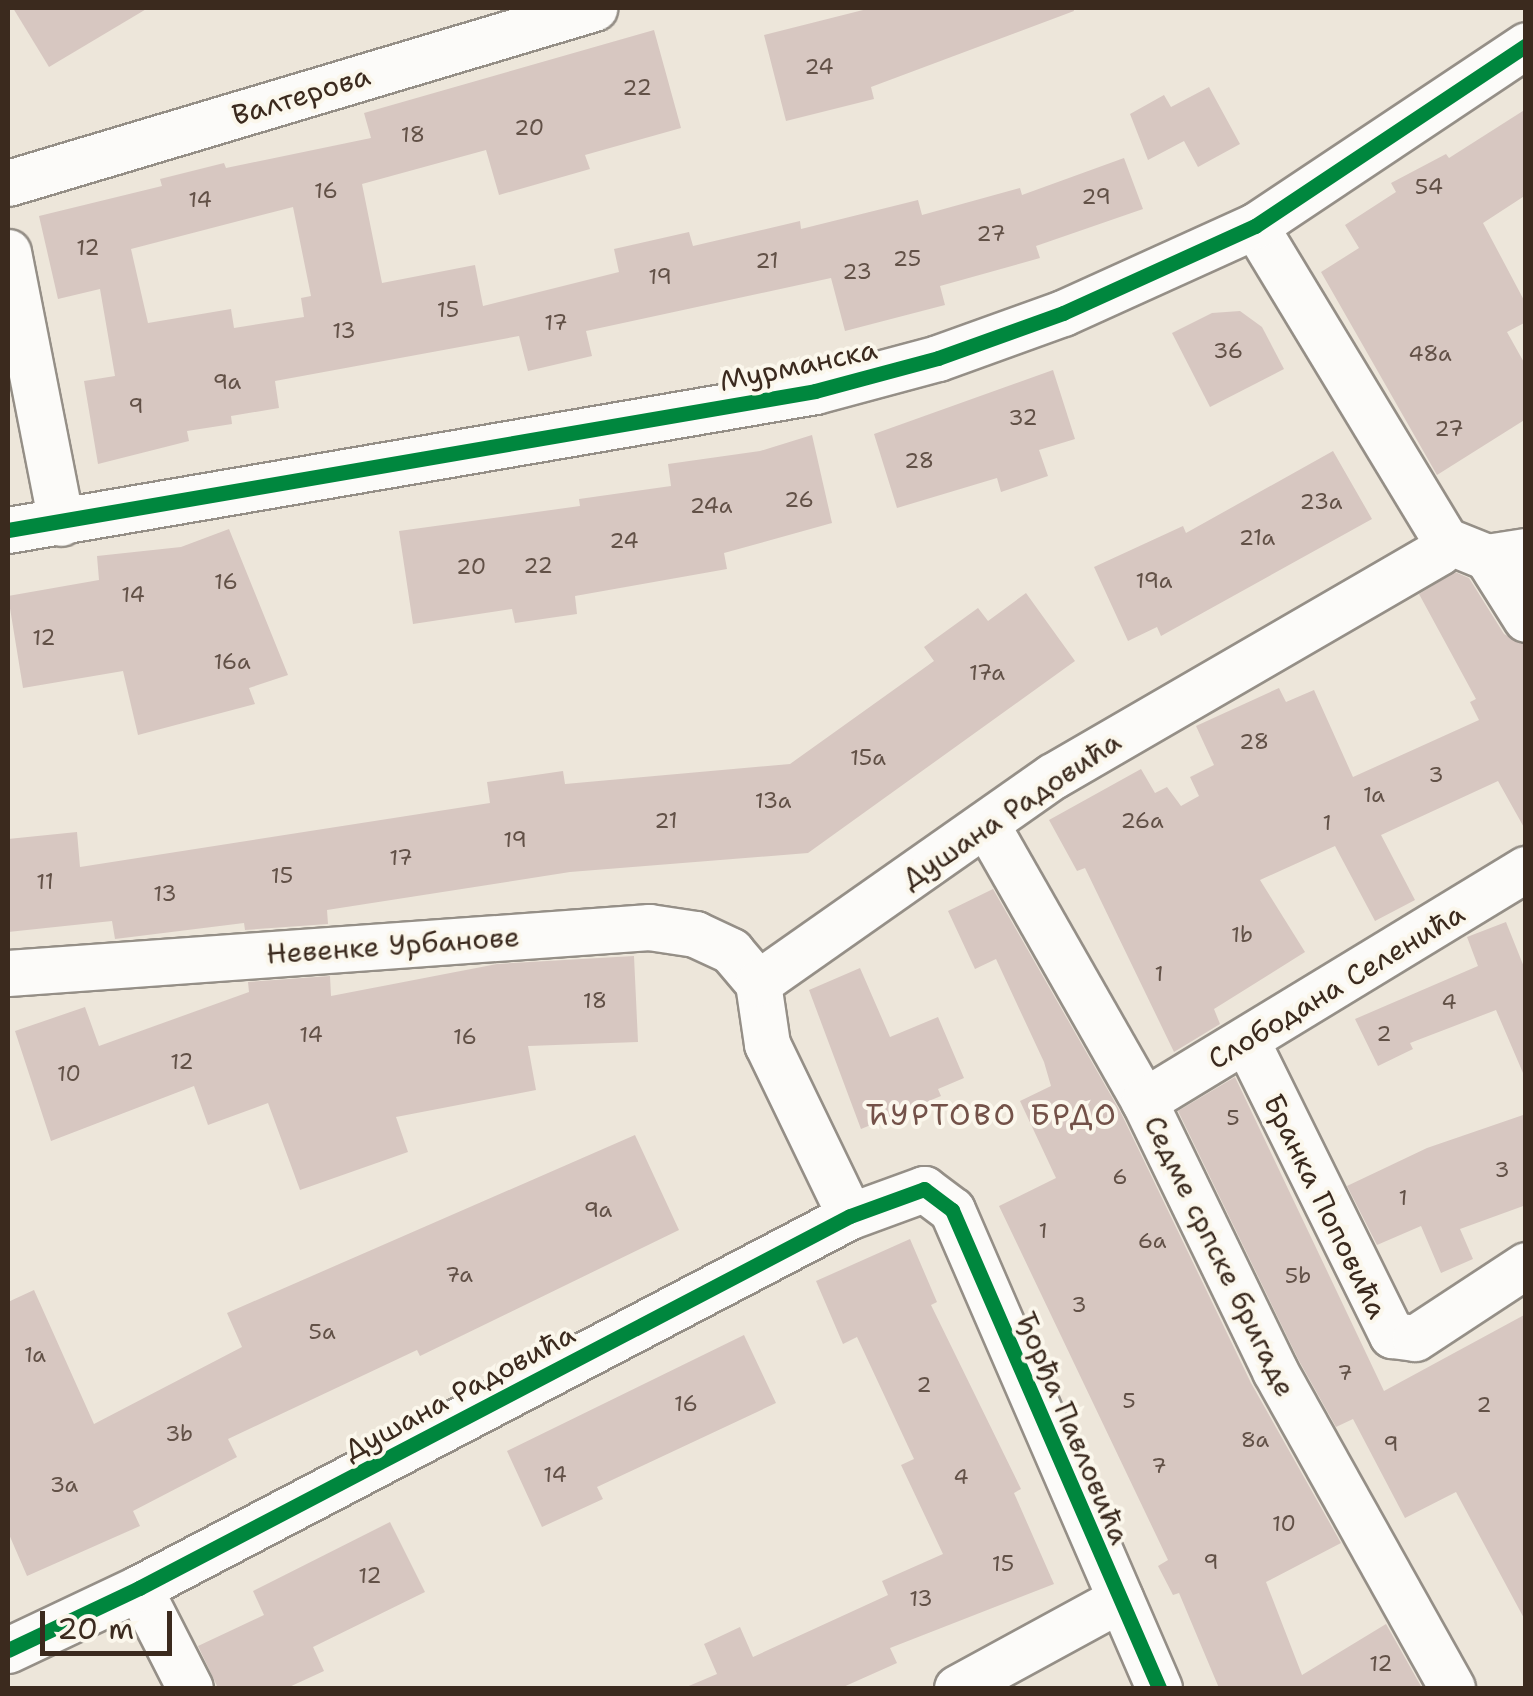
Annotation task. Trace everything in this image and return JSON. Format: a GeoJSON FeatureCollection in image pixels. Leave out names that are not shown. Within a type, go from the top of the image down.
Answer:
{"type":"FeatureCollection","features":[{"type":"Feature","properties":{"kind":"street","name":"Валтерова"},"geometry":{"type":"LineString","coordinates":[[8,182],[594,8]]}},
{"type":"Feature","properties":{"kind":"street","name":"Мурманска"},"geometry":{"type":"LineString","coordinates":[[8,530],[815,392],[938,358],[1063,313],[1255,226],[1526,45]]}},
{"type":"Feature","properties":{"kind":"street"},"geometry":{"type":"LineString","coordinates":[[1255,226],[1445,540],[1506,554],[1526,619]]}},
{"type":"Feature","properties":{"kind":"street"},"geometry":{"type":"LineString","coordinates":[[8,252],[61,522]]}},
{"type":"Feature","properties":{"kind":"street","name":"Душана Радовића"},"geometry":{"type":"LineString","coordinates":[[758,983],[1098,748],[1440,552],[1445,540]]}},
{"type":"Feature","properties":{"kind":"street","name":"Седме српске бригаде"},"geometry":{"type":"LineString","coordinates":[[986,824],[1144,1101],[1275,1371],[1452,1688]]}},
{"type":"Feature","properties":{"kind":"street","name":"Слободана Селенића"},"geometry":{"type":"LineString","coordinates":[[1144,1101],[1247,1042],[1526,869]]}},
{"type":"Feature","properties":{"kind":"street","name":"Невенке Урбанове"},"geometry":{"type":"LineString","coordinates":[[8,973],[649,927],[715,941],[758,983]]}},
{"type":"Feature","properties":{"kind":"street"},"geometry":{"type":"LineString","coordinates":[[758,983],[767,1044],[850,1216]]}},
{"type":"Feature","properties":{"kind":"street","name":"Бранка Поповића"},"geometry":{"type":"LineString","coordinates":[[1247,1042],[1392,1336],[1414,1338],[1526,1265]]}},
{"type":"Feature","properties":{"kind":"street","name":"Душана Радовића"},"geometry":{"type":"LineString","coordinates":[[8,1650],[139,1588],[850,1216],[914,1190],[935,1193]]}},
{"type":"Feature","properties":{"kind":"street","name":"Ђорђа Павловића"},"geometry":{"type":"LineString","coordinates":[[935,1193],[952,1210],[1159,1688]]}},
{"type":"Feature","properties":{"kind":"street"},"geometry":{"type":"LineString","coordinates":[[139,1588],[190,1688]]}},
{"type":"Feature","properties":{"kind":"street"},"geometry":{"type":"LineString","coordinates":[[957,1688],[1120,1598]]}},
{"type":"Feature","properties":{"kind":"building"},"geometry":{"type":"Polygon","coordinates":[[[13,8],[148,8],[49,67],[13,8]]]}},
{"type":"Feature","properties":{"kind":"building"},"geometry":{"type":"Polygon","coordinates":[[[871,8],[1074,11],[871,87],[874,99],[786,121],[764,35],[871,8]]]}},
{"type":"Feature","properties":{"kind":"building"},"geometry":{"type":"Polygon","coordinates":[[[654,30],[681,128],[585,155],[590,169],[499,195],[486,150],[362,184],[382,283],[475,265],[483,306],[619,272],[614,249],[689,232],[693,246],[800,221],[801,229],[918,200],[922,215],[1020,188],[1022,195],[1124,158],[1143,209],[1036,246],[1040,258],[940,286],[945,305],[845,331],[831,278],[586,331],[592,356],[528,371],[519,336],[275,381],[279,408],[231,416],[232,424],[187,431],[189,441],[98,464],[84,381],[115,376],[100,289],[58,299],[39,216],[162,186],[160,179],[224,163],[226,168],[371,138],[364,113],[654,30]],[[293,207],[131,249],[148,323],[231,309],[234,328],[304,317],[301,298],[311,296],[293,207]]]}},
{"type":"Feature","properties":{"kind":"building"},"geometry":{"type":"Polygon","coordinates":[[[1209,87],[1240,144],[1198,167],[1184,141],[1148,160],[1130,114],[1164,95],[1171,107],[1209,87]]]}},
{"type":"Feature","properties":{"kind":"building"},"geometry":{"type":"Polygon","coordinates":[[[1526,109],[1526,195],[1483,223],[1526,304],[1526,322],[1507,332],[1526,366],[1526,419],[1437,475],[1321,272],[1359,248],[1345,225],[1396,192],[1391,183],[1446,154],[1449,158],[1526,109]]]}},
{"type":"Feature","properties":{"kind":"building"},"geometry":{"type":"Polygon","coordinates":[[[1240,311],[1262,327],[1284,369],[1210,407],[1172,333],[1212,313],[1240,311]]]}},
{"type":"Feature","properties":{"kind":"building"},"geometry":{"type":"Polygon","coordinates":[[[1053,370],[1075,439],[1039,450],[1048,476],[1001,492],[997,478],[897,508],[874,434],[1053,370]]]}},
{"type":"Feature","properties":{"kind":"building"},"geometry":{"type":"Polygon","coordinates":[[[812,435],[832,523],[724,553],[727,569],[575,596],[577,614],[515,623],[512,609],[413,624],[399,531],[580,506],[579,499],[671,486],[668,464],[760,451],[812,435]]]}},
{"type":"Feature","properties":{"kind":"building"},"geometry":{"type":"Polygon","coordinates":[[[1333,451],[1372,519],[1161,636],[1157,627],[1128,641],[1094,567],[1183,526],[1186,533],[1333,451]]]}},
{"type":"Feature","properties":{"kind":"building"},"geometry":{"type":"Polygon","coordinates":[[[229,529],[288,675],[249,688],[255,704],[138,735],[123,671],[23,688],[8,596],[99,580],[97,556],[181,547],[229,529]]]}},
{"type":"Feature","properties":{"kind":"building"},"geometry":{"type":"Polygon","coordinates":[[[1455,572],[1469,578],[1504,634],[1526,645],[1526,831],[1498,781],[1381,835],[1415,900],[1375,921],[1335,846],[1260,880],[1305,952],[1214,1009],[1220,1024],[1174,1052],[1085,868],[1077,871],[1049,820],[1141,769],[1155,793],[1167,787],[1181,806],[1199,796],[1190,777],[1214,765],[1196,726],[1279,688],[1286,702],[1314,690],[1353,777],[1479,720],[1470,702],[1476,699],[1419,594],[1455,572]]]}},
{"type":"Feature","properties":{"kind":"building"},"geometry":{"type":"Polygon","coordinates":[[[1026,593],[1075,661],[808,853],[570,872],[327,910],[328,924],[245,930],[244,923],[115,939],[112,921],[8,932],[8,839],[77,832],[80,867],[490,803],[487,782],[563,771],[565,784],[790,764],[934,661],[924,647],[978,608],[988,621],[1026,593]]]}},
{"type":"Feature","properties":{"kind":"building"},"geometry":{"type":"Polygon","coordinates":[[[993,889],[1121,1113],[1251,1383],[1341,1543],[1266,1582],[1302,1675],[1386,1624],[1422,1688],[1219,1688],[1179,1593],[1173,1595],[1158,1566],[1168,1560],[999,1206],[1056,1178],[1020,1101],[1051,1086],[1044,1062],[996,959],[975,969],[948,911],[993,889]]]}},
{"type":"Feature","properties":{"kind":"building"},"geometry":{"type":"Polygon","coordinates":[[[1506,922],[1526,972],[1526,1080],[1496,1010],[1410,1043],[1413,1049],[1378,1066],[1355,1019],[1478,966],[1467,937],[1506,922]]]}},
{"type":"Feature","properties":{"kind":"building"},"geometry":{"type":"Polygon","coordinates":[[[634,956],[638,1042],[528,1046],[536,1090],[396,1117],[408,1152],[300,1190],[268,1103],[208,1125],[194,1086],[51,1141],[15,1031],[85,1007],[99,1046],[249,992],[248,982],[330,976],[331,996],[497,964],[634,956]]]}},
{"type":"Feature","properties":{"kind":"building"},"geometry":{"type":"Polygon","coordinates":[[[860,968],[890,1037],[938,1017],[964,1078],[938,1089],[941,1096],[861,1129],[809,990],[860,968]]]}},
{"type":"Feature","properties":{"kind":"building"},"geometry":{"type":"Polygon","coordinates":[[[1235,1077],[1384,1391],[1526,1314],[1526,1622],[1456,1492],[1405,1518],[1353,1419],[1336,1427],[1298,1359],[1178,1111],[1235,1077]]]}},
{"type":"Feature","properties":{"kind":"building"},"geometry":{"type":"Polygon","coordinates":[[[1526,1114],[1526,1205],[1460,1229],[1473,1259],[1441,1273],[1421,1226],[1377,1245],[1347,1186],[1427,1148],[1526,1114]]]}},
{"type":"Feature","properties":{"kind":"building"},"geometry":{"type":"Polygon","coordinates":[[[635,1135],[679,1230],[420,1356],[417,1350],[228,1439],[237,1457],[133,1511],[140,1526],[27,1576],[8,1532],[8,1302],[34,1290],[94,1424],[242,1347],[227,1313],[635,1135]]]}},
{"type":"Feature","properties":{"kind":"building"},"geometry":{"type":"Polygon","coordinates":[[[910,1239],[937,1302],[931,1305],[1021,1489],[1014,1493],[1054,1584],[890,1648],[897,1663],[841,1688],[684,1688],[717,1674],[704,1644],[740,1627],[753,1657],[888,1595],[882,1581],[943,1554],[901,1465],[914,1459],[857,1337],[843,1344],[816,1281],[910,1239]]]}},
{"type":"Feature","properties":{"kind":"building"},"geometry":{"type":"Polygon","coordinates":[[[744,1335],[776,1403],[597,1487],[603,1499],[542,1527],[507,1451],[744,1335]]]}},
{"type":"Feature","properties":{"kind":"building"},"geometry":{"type":"Polygon","coordinates":[[[390,1522],[425,1592],[313,1647],[324,1671],[287,1688],[218,1688],[198,1646],[264,1615],[253,1591],[390,1522]]]}},
{"type":"Feature","properties":{"kind":"cycle path"},"geometry":{"type":"LineString","coordinates":[[8,530],[815,391],[938,358],[1063,313],[1255,226],[1526,45]]}},
{"type":"Feature","properties":{"kind":"cycle path"},"geometry":{"type":"LineString","coordinates":[[8,1650],[139,1588],[850,1216],[924,1189],[952,1210],[1159,1688]]}},
{"type":"Feature","properties":{"kind":"district","name":"ЋУРТОВО БРДО"},"geometry":{"type":"Point","coordinates":[992,1115]}}]}
